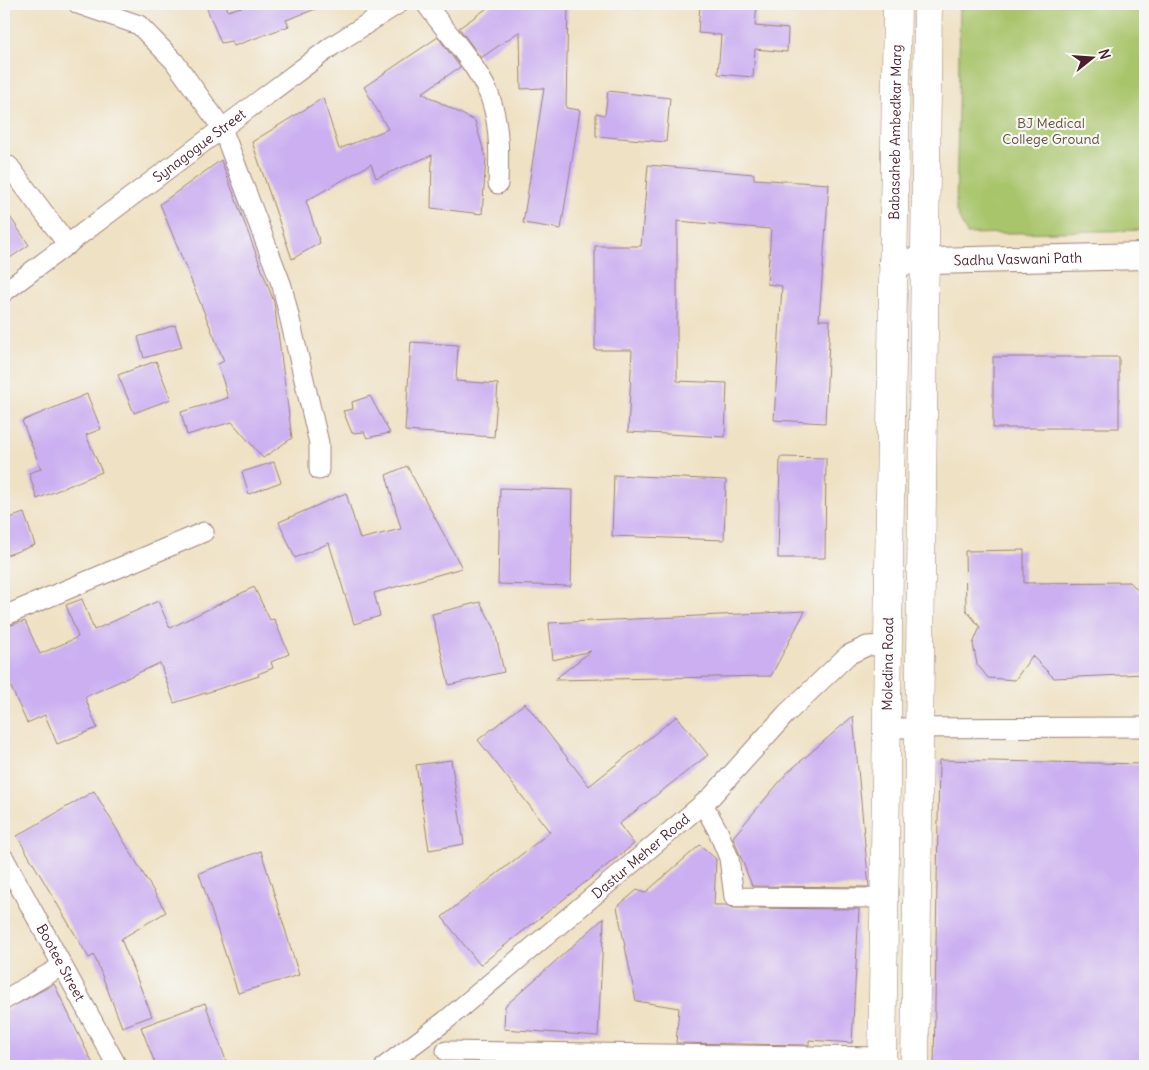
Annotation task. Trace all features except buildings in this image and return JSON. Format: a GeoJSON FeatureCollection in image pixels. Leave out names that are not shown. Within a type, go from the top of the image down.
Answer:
{"type":"FeatureCollection","features":[{"type":"Feature","properties":{"kind":"main road","name":"Babasaheb Ambedkar Marg"},"geometry":{"type":"LineString","coordinates":[[892,253],[897,4]]}},
{"type":"Feature","properties":{"kind":"main road"},"geometry":{"type":"LineString","coordinates":[[916,1066],[928,4]]}},
{"type":"Feature","properties":{"kind":"main road","name":"Sadhu Vaswani Path"},"geometry":{"type":"LineString","coordinates":[[924,253],[1145,240]]}},
{"type":"Feature","properties":{"kind":"main road","name":"Sadhu Vaswani Path"},"geometry":{"type":"LineString","coordinates":[[892,253],[1145,256]]}},
{"type":"Feature","properties":{"kind":"main road","name":"Moledina Road"},"geometry":{"type":"LineString","coordinates":[[882,1062],[892,253]]}},
{"type":"Feature","properties":{"kind":"street"},"geometry":{"type":"LineString","coordinates":[[78,4],[139,25],[174,60],[222,128],[282,286],[319,443],[319,470]]}},
{"type":"Feature","properties":{"kind":"street","name":"Synagogue Street"},"geometry":{"type":"LineString","coordinates":[[4,292],[332,46],[398,4]]}},
{"type":"Feature","properties":{"kind":"street"},"geometry":{"type":"LineString","coordinates":[[426,4],[483,82],[492,102],[499,150],[498,184]]}},
{"type":"Feature","properties":{"kind":"street"},"geometry":{"type":"LineString","coordinates":[[4,170],[9,166],[68,244]]}},
{"type":"Feature","properties":{"kind":"street"},"geometry":{"type":"LineString","coordinates":[[4,616],[204,532]]}},
{"type":"Feature","properties":{"kind":"street","name":"Dastur Meher Road"},"geometry":{"type":"LineString","coordinates":[[384,1066],[446,1021],[704,804],[786,714],[848,655],[867,646],[888,645]]}},
{"type":"Feature","properties":{"kind":"street"},"geometry":{"type":"LineString","coordinates":[[885,728],[1145,727]]}},
{"type":"Feature","properties":{"kind":"street"},"geometry":{"type":"LineString","coordinates":[[704,804],[729,858],[734,897],[884,898]]}},
{"type":"Feature","properties":{"kind":"street","name":"Bootee Street"},"geometry":{"type":"LineString","coordinates":[[4,858],[117,1066]]}},
{"type":"Feature","properties":{"kind":"street"},"geometry":{"type":"LineString","coordinates":[[4,1000],[62,966]]}},
{"type":"Feature","properties":{"kind":"street"},"geometry":{"type":"LineString","coordinates":[[446,1021],[446,1059],[882,1062]]}},
{"type":"Feature","properties":{"kind":"green space","name":"BJ Medical College Ground"},"geometry":{"type":"Polygon","coordinates":[[[960,4],[1145,4],[1145,230],[967,234],[956,212],[960,4]]]}}]}
